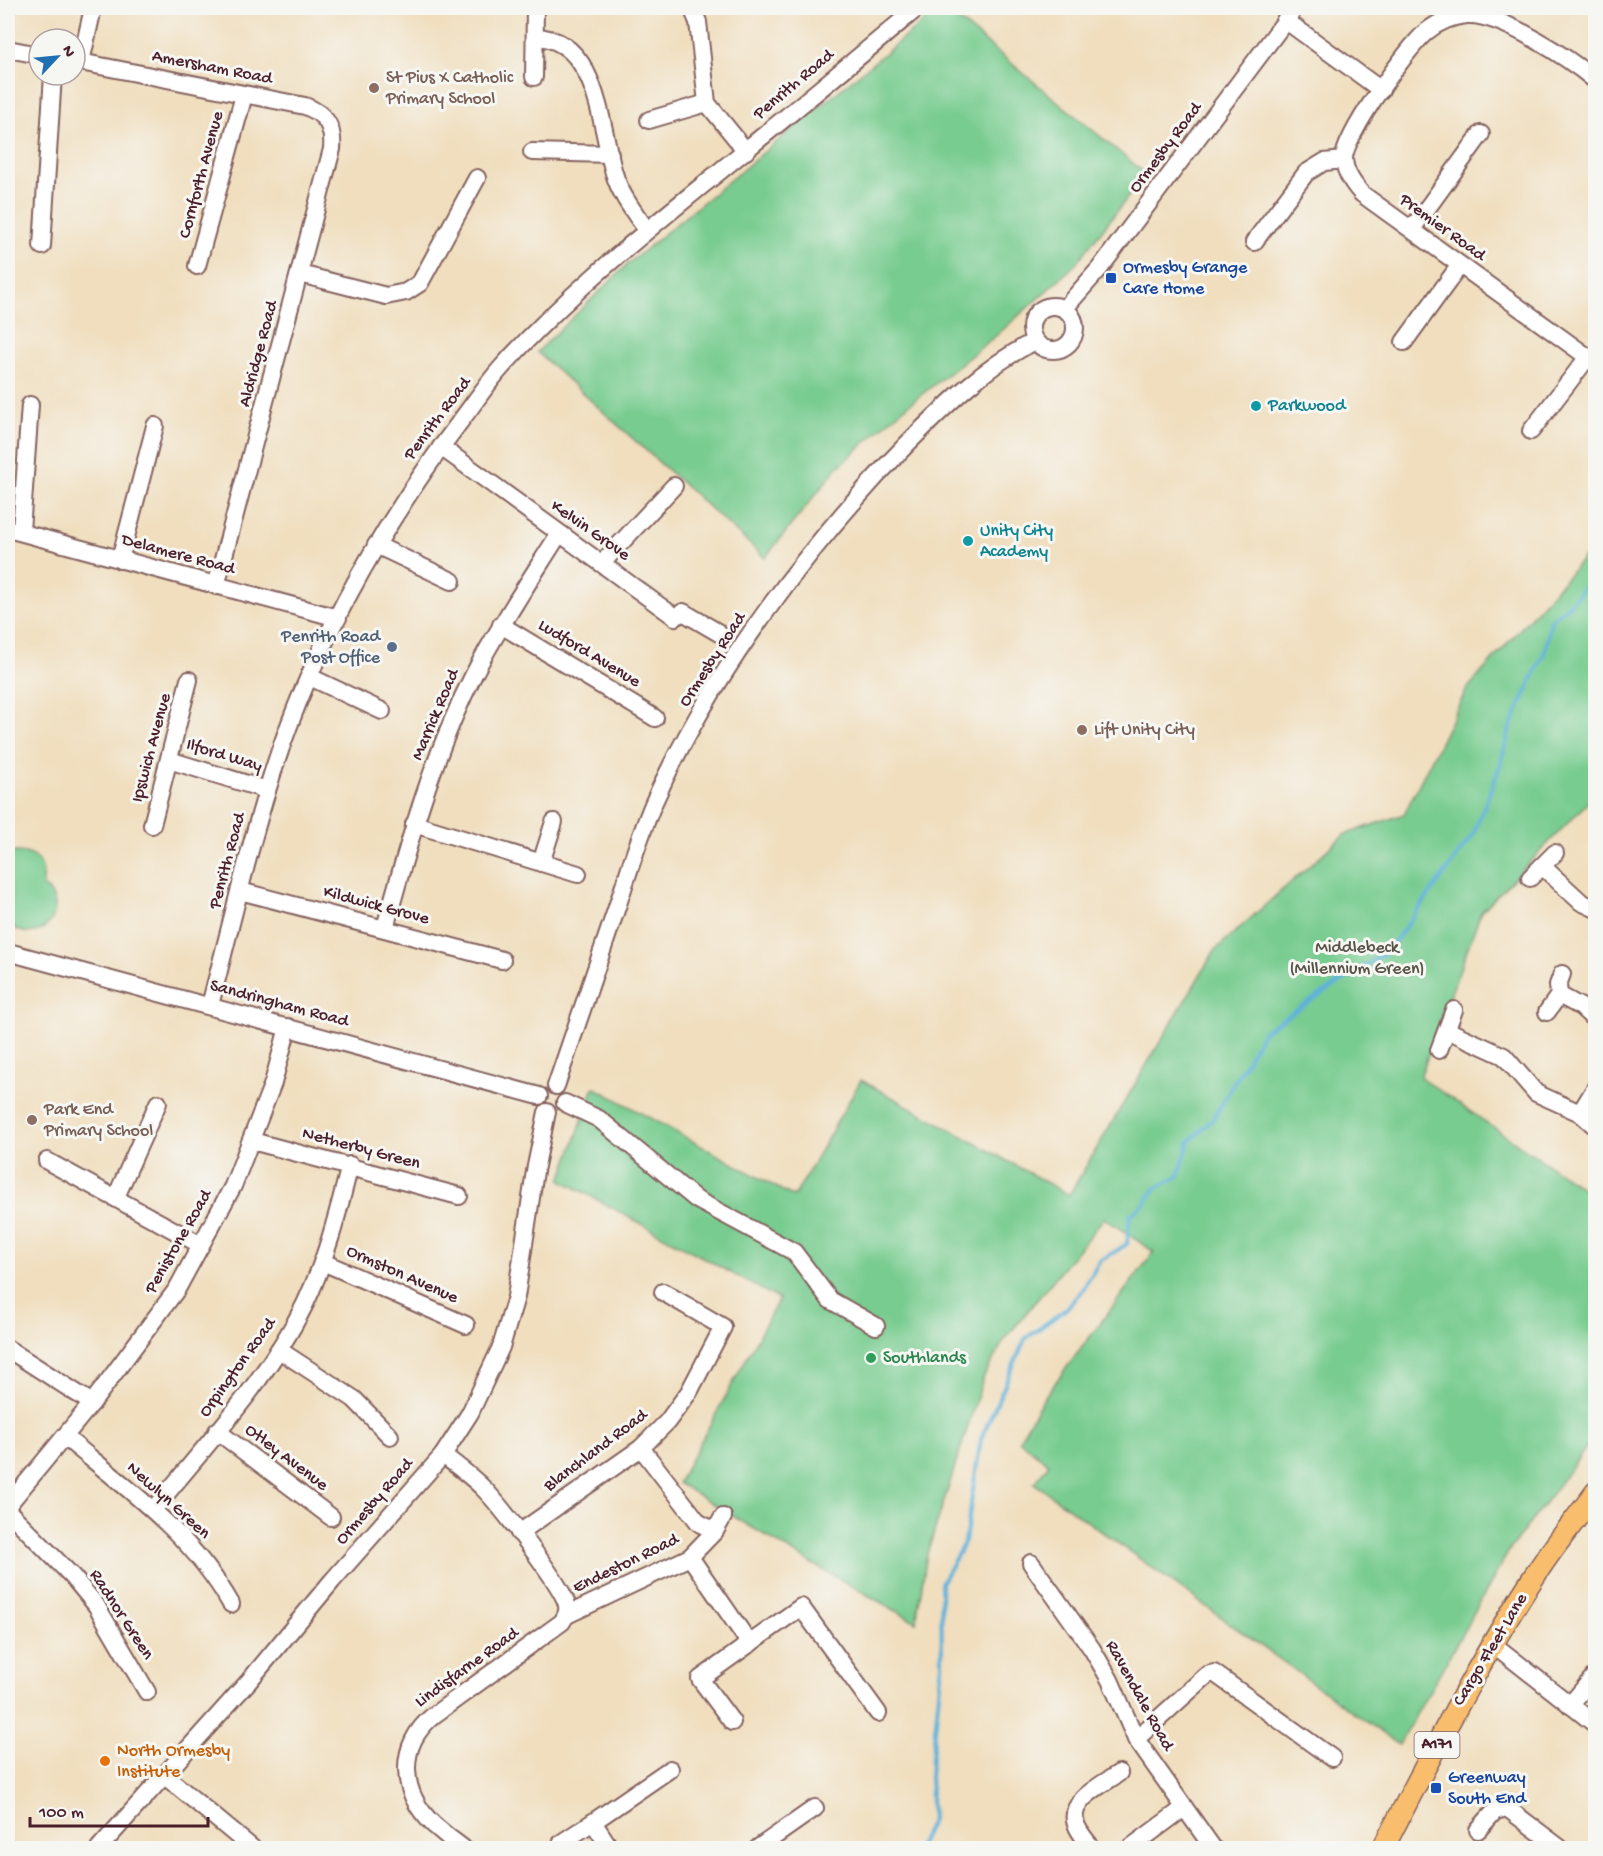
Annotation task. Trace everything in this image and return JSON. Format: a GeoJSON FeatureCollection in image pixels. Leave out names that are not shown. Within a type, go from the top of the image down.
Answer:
{"type":"FeatureCollection","features":[{"type":"Feature","properties":{"kind":"main road","name":"Cargo Fleet Lane"},"geometry":{"type":"LineString","coordinates":[[1383,1848],[1463,1695],[1493,1644],[1539,1569],[1596,1492]]}},
{"type":"Feature","properties":{"kind":"street"},"geometry":{"type":"LineString","coordinates":[[87,30],[93,8]]}},
{"type":"Feature","properties":{"kind":"street"},"geometry":{"type":"LineString","coordinates":[[692,8],[698,22],[707,104],[746,150]]}},
{"type":"Feature","properties":{"kind":"street","name":"Penrith Road"},"geometry":{"type":"LineString","coordinates":[[210,1005],[267,790],[310,677],[376,544],[406,495],[500,369],[569,297],[646,229],[746,150],[917,8]]}},
{"type":"Feature","properties":{"kind":"street"},"geometry":{"type":"LineString","coordinates":[[534,77],[535,9]]}},
{"type":"Feature","properties":{"kind":"street"},"geometry":{"type":"LineString","coordinates":[[1254,242],[1306,172],[1324,162],[1344,160],[1351,136],[1381,90],[1423,34],[1443,21],[1469,11],[1490,18],[1526,34],[1596,81]]}},
{"type":"Feature","properties":{"kind":"street"},"geometry":{"type":"LineString","coordinates":[[1290,14],[1381,90]]}},
{"type":"Feature","properties":{"kind":"street","name":"Ormesby Road"},"geometry":{"type":"LineString","coordinates":[[1065,308],[1114,250],[1290,14]]}},
{"type":"Feature","properties":{"kind":"street"},"geometry":{"type":"LineString","coordinates":[[535,36],[559,40],[566,45],[581,65],[602,111],[610,154],[621,190],[646,229]]}},
{"type":"Feature","properties":{"kind":"street"},"geometry":{"type":"LineString","coordinates":[[8,50],[27,54]]}},
{"type":"Feature","properties":{"kind":"street","name":"Amersham Road"},"geometry":{"type":"LineString","coordinates":[[87,64],[317,111],[325,118],[332,130]]}},
{"type":"Feature","properties":{"kind":"street"},"geometry":{"type":"LineString","coordinates":[[42,246],[52,87]]}},
{"type":"Feature","properties":{"kind":"street","name":"Cornforth Avenue"},"geometry":{"type":"LineString","coordinates":[[196,266],[244,95]]}},
{"type":"Feature","properties":{"kind":"street"},"geometry":{"type":"LineString","coordinates":[[649,120],[707,104]]}},
{"type":"Feature","properties":{"kind":"street","name":"Aldridge Road"},"geometry":{"type":"LineString","coordinates":[[216,586],[332,149],[332,130]]}},
{"type":"Feature","properties":{"kind":"street"},"geometry":{"type":"LineString","coordinates":[[1412,229],[1481,134]]}},
{"type":"Feature","properties":{"kind":"street"},"geometry":{"type":"LineString","coordinates":[[532,152],[610,154]]}},
{"type":"Feature","properties":{"kind":"street","name":"Premier Road"},"geometry":{"type":"LineString","coordinates":[[1344,160],[1347,173],[1362,194],[1592,360]]}},
{"type":"Feature","properties":{"kind":"street"},"geometry":{"type":"LineString","coordinates":[[300,274],[386,296],[406,292],[420,283],[477,178]]}},
{"type":"Feature","properties":{"kind":"street"},"geometry":{"type":"LineString","coordinates":[[1404,342],[1460,265]]}},
{"type":"Feature","properties":{"kind":"street"},"geometry":{"type":"LineString","coordinates":[[1047,306],[1065,308],[1071,315],[1074,328],[1068,345],[1046,348],[1035,341],[1031,323],[1035,315],[1047,306]]}},
{"type":"Feature","properties":{"kind":"street","name":"Ormesby Road"},"geometry":{"type":"LineString","coordinates":[[556,1086],[653,804],[681,747],[735,658],[787,584],[877,475],[963,389],[1003,359],[1035,341]]}},
{"type":"Feature","properties":{"kind":"street"},"geometry":{"type":"LineString","coordinates":[[1531,431],[1592,360]]}},
{"type":"Feature","properties":{"kind":"street"},"geometry":{"type":"LineString","coordinates":[[14,530],[30,405]]}},
{"type":"Feature","properties":{"kind":"street"},"geometry":{"type":"LineString","coordinates":[[120,560],[155,426]]}},
{"type":"Feature","properties":{"kind":"street","name":"Kelvin Grove"},"geometry":{"type":"LineString","coordinates":[[441,447],[675,617],[683,612],[719,633]]}},
{"type":"Feature","properties":{"kind":"street"},"geometry":{"type":"LineString","coordinates":[[602,563],[674,486]]}},
{"type":"Feature","properties":{"kind":"street","name":"Delamere Road"},"geometry":{"type":"LineString","coordinates":[[14,530],[338,618]]}},
{"type":"Feature","properties":{"kind":"street","name":"Marrick Road"},"geometry":{"type":"LineString","coordinates":[[385,928],[414,824],[452,721],[501,625],[560,534]]}},
{"type":"Feature","properties":{"kind":"street"},"geometry":{"type":"LineString","coordinates":[[376,544],[452,581]]}},
{"type":"Feature","properties":{"kind":"street","name":"Ludford Avenue"},"geometry":{"type":"LineString","coordinates":[[501,625],[656,718]]}},
{"type":"Feature","properties":{"kind":"street"},"geometry":{"type":"LineString","coordinates":[[310,677],[382,711]]}},
{"type":"Feature","properties":{"kind":"street","name":"Ipswich Avenue"},"geometry":{"type":"LineString","coordinates":[[152,825],[189,680]]}},
{"type":"Feature","properties":{"kind":"street","name":"Ilford Way"},"geometry":{"type":"LineString","coordinates":[[169,760],[267,790]]}},
{"type":"Feature","properties":{"kind":"street"},"geometry":{"type":"LineString","coordinates":[[541,863],[554,822]]}},
{"type":"Feature","properties":{"kind":"street"},"geometry":{"type":"LineString","coordinates":[[414,824],[541,863],[568,867]]}},
{"type":"Feature","properties":{"kind":"street"},"geometry":{"type":"LineString","coordinates":[[1555,853],[1536,872],[1581,902],[1596,909]]}},
{"type":"Feature","properties":{"kind":"street","name":"Kildwick Grove"},"geometry":{"type":"LineString","coordinates":[[240,891],[502,960]]}},
{"type":"Feature","properties":{"kind":"street","name":"Sandringham Road"},"geometry":{"type":"LineString","coordinates":[[8,952],[539,1096]]}},
{"type":"Feature","properties":{"kind":"street"},"geometry":{"type":"LineString","coordinates":[[1547,1012],[1559,995],[1558,985],[1562,974]]}},
{"type":"Feature","properties":{"kind":"street"},"geometry":{"type":"LineString","coordinates":[[1559,995],[1581,1007],[1596,1021]]}},
{"type":"Feature","properties":{"kind":"street"},"geometry":{"type":"LineString","coordinates":[[1439,1050],[1454,1010]]}},
{"type":"Feature","properties":{"kind":"street","name":"Penistone Road"},"geometry":{"type":"LineString","coordinates":[[8,1505],[92,1403],[177,1289],[233,1186],[273,1083],[288,1027]]}},
{"type":"Feature","properties":{"kind":"street"},"geometry":{"type":"LineString","coordinates":[[1446,1030],[1491,1048],[1514,1065],[1536,1093],[1580,1113],[1596,1127]]}},
{"type":"Feature","properties":{"kind":"street"},"geometry":{"type":"LineString","coordinates":[[556,1086],[564,1093],[565,1103],[558,1112],[547,1112],[539,1105],[539,1096],[546,1087],[556,1086]]}},
{"type":"Feature","properties":{"kind":"street"},"geometry":{"type":"LineString","coordinates":[[1580,1113],[1596,1087]]}},
{"type":"Feature","properties":{"kind":"street"},"geometry":{"type":"LineString","coordinates":[[116,1197],[158,1103]]}},
{"type":"Feature","properties":{"kind":"street"},"geometry":{"type":"LineString","coordinates":[[565,1103],[583,1108],[599,1119],[697,1200],[794,1252],[830,1300],[876,1326]]}},
{"type":"Feature","properties":{"kind":"street","name":"Ormesby Road"},"geometry":{"type":"LineString","coordinates":[[99,1848],[165,1776],[443,1455],[470,1413],[501,1347],[516,1297],[535,1171],[547,1112]]}},
{"type":"Feature","properties":{"kind":"street","name":"Netherby Green"},"geometry":{"type":"LineString","coordinates":[[252,1141],[350,1165],[459,1196]]}},
{"type":"Feature","properties":{"kind":"street"},"geometry":{"type":"LineString","coordinates":[[47,1161],[201,1245]]}},
{"type":"Feature","properties":{"kind":"street","name":"Orpington Road"},"geometry":{"type":"LineString","coordinates":[[153,1510],[279,1350],[304,1305],[323,1262],[350,1165]]}},
{"type":"Feature","properties":{"kind":"street","name":"Ormston Avenue"},"geometry":{"type":"LineString","coordinates":[[323,1262],[466,1325]]}},
{"type":"Feature","properties":{"kind":"street","name":"Blanchland Road"},"geometry":{"type":"LineString","coordinates":[[519,1533],[640,1448],[667,1422],[689,1392],[723,1327],[663,1292]]}},
{"type":"Feature","properties":{"kind":"street"},"geometry":{"type":"LineString","coordinates":[[8,1349],[92,1403]]}},
{"type":"Feature","properties":{"kind":"street"},"geometry":{"type":"LineString","coordinates":[[279,1350],[354,1399],[390,1436]]}},
{"type":"Feature","properties":{"kind":"street","name":"Otley Avenue"},"geometry":{"type":"LineString","coordinates":[[217,1431],[331,1517]]}},
{"type":"Feature","properties":{"kind":"street","name":"Newlyn Green"},"geometry":{"type":"LineString","coordinates":[[65,1437],[153,1510],[200,1557],[231,1604]]}},
{"type":"Feature","properties":{"kind":"street","name":"Endeston Road"},"geometry":{"type":"LineString","coordinates":[[539,1639],[567,1615],[690,1557],[719,1524],[699,1523],[640,1448]]}},
{"type":"Feature","properties":{"kind":"street"},"geometry":{"type":"LineString","coordinates":[[443,1455],[483,1488],[519,1533],[563,1595],[567,1615]]}},
{"type":"Feature","properties":{"kind":"street","name":"Radnor Green"},"geometry":{"type":"LineString","coordinates":[[8,1512],[72,1576],[96,1605],[147,1692]]}},
{"type":"Feature","properties":{"kind":"street"},"geometry":{"type":"LineString","coordinates":[[690,1557],[750,1644]]}},
{"type":"Feature","properties":{"kind":"street","name":"Ravendale Road"},"geometry":{"type":"LineString","coordinates":[[1031,1563],[1092,1649],[1110,1680],[1136,1739],[1213,1848]]}},
{"type":"Feature","properties":{"kind":"street"},"geometry":{"type":"LineString","coordinates":[[732,1722],[700,1679],[801,1607],[878,1713]]}},
{"type":"Feature","properties":{"kind":"street","name":"Lindisfarne Road"},"geometry":{"type":"LineString","coordinates":[[463,1848],[432,1823],[407,1781],[405,1762],[411,1742],[420,1726],[434,1714],[539,1639]]}},
{"type":"Feature","properties":{"kind":"street"},"geometry":{"type":"LineString","coordinates":[[1493,1644],[1596,1725]]}},
{"type":"Feature","properties":{"kind":"street"},"geometry":{"type":"LineString","coordinates":[[1136,1739],[1207,1675],[1214,1673],[1332,1758]]}},
{"type":"Feature","properties":{"kind":"street"},"geometry":{"type":"LineString","coordinates":[[1570,1705],[1596,1674]]}},
{"type":"Feature","properties":{"kind":"street"},"geometry":{"type":"LineString","coordinates":[[561,1843],[670,1769]]}},
{"type":"Feature","properties":{"kind":"street"},"geometry":{"type":"LineString","coordinates":[[1092,1848],[1075,1823],[1076,1811],[1081,1800],[1119,1773]]}},
{"type":"Feature","properties":{"kind":"street"},"geometry":{"type":"LineString","coordinates":[[165,1776],[252,1848]]}},
{"type":"Feature","properties":{"kind":"street"},"geometry":{"type":"LineString","coordinates":[[758,1848],[815,1808]]}},
{"type":"Feature","properties":{"kind":"street"},"geometry":{"type":"LineString","coordinates":[[1130,1848],[1184,1808]]}},
{"type":"Feature","properties":{"kind":"street"},"geometry":{"type":"LineString","coordinates":[[1478,1830],[1495,1812],[1507,1808],[1560,1848]]}},
{"type":"Feature","properties":{"kind":"street"},"geometry":{"type":"LineString","coordinates":[[592,1822],[610,1848]]}},
{"type":"Feature","properties":{"kind":"green space"},"geometry":{"type":"Polygon","coordinates":[[[940,8],[944,8],[1146,174],[1074,266],[997,335],[897,414],[836,469],[765,558],[537,352],[630,262],[940,8]]]}},
{"type":"Feature","properties":{"kind":"green space","name":"Middlebeck (Millennium Green)"},"geometry":{"type":"Polygon","coordinates":[[[1595,545],[1595,795],[1481,912],[1420,1077],[1595,1197],[1595,1436],[1509,1551],[1399,1745],[1034,1483],[1049,1464],[1019,1440],[1043,1399],[1154,1252],[1104,1218],[1005,1339],[984,1376],[927,1554],[916,1622],[809,1562],[678,1483],[779,1299],[561,1180],[594,1087],[794,1197],[861,1080],[1069,1195],[1215,950],[1344,835],[1404,814],[1467,689],[1595,545]]]}},
{"type":"Feature","properties":{"kind":"green space"},"geometry":{"type":"Polygon","coordinates":[[[15,852],[30,854],[39,861],[43,871],[43,886],[52,895],[55,905],[54,915],[49,924],[31,933],[20,931],[8,923],[8,855],[15,852]]]}},
{"type":"Feature","properties":{"kind":"waterway"},"geometry":{"type":"LineString","coordinates":[[918,1848],[932,1819],[930,1776],[942,1665],[941,1583],[965,1541],[981,1439],[1025,1339],[1066,1309],[1083,1289],[1100,1261],[1127,1244],[1130,1215],[1144,1204],[1156,1188],[1179,1176],[1189,1142],[1213,1119],[1264,1031],[1387,952],[1473,835],[1500,766],[1510,728],[1545,651],[1551,620],[1568,606],[1596,574]]}},
{"type":"Feature","properties":{"kind":"place","name":"St Pius X Catholic Primary School"},"geometry":{"type":"Point","coordinates":[374,88]}},
{"type":"Feature","properties":{"kind":"place","name":"Ormesby Grange Care Home"},"geometry":{"type":"Point","coordinates":[1111,278]}},
{"type":"Feature","properties":{"kind":"place","name":"Parkwood"},"geometry":{"type":"Point","coordinates":[1256,406]}},
{"type":"Feature","properties":{"kind":"place","name":"Unity City Academy"},"geometry":{"type":"Point","coordinates":[968,541]}},
{"type":"Feature","properties":{"kind":"place","name":"Penrith Road Post Office"},"geometry":{"type":"Point","coordinates":[392,647]}},
{"type":"Feature","properties":{"kind":"place","name":"Lift Unity City"},"geometry":{"type":"Point","coordinates":[1082,730]}},
{"type":"Feature","properties":{"kind":"place","name":"Park End Primary School"},"geometry":{"type":"Point","coordinates":[32,1120]}},
{"type":"Feature","properties":{"kind":"place","name":"Southlands"},"geometry":{"type":"Point","coordinates":[871,1358]}},
{"type":"Feature","properties":{"kind":"place","name":"North Ormesby Institute"},"geometry":{"type":"Point","coordinates":[105,1761]}},
{"type":"Feature","properties":{"kind":"place","name":"Greenway South End"},"geometry":{"type":"Point","coordinates":[1436,1788]}}]}
